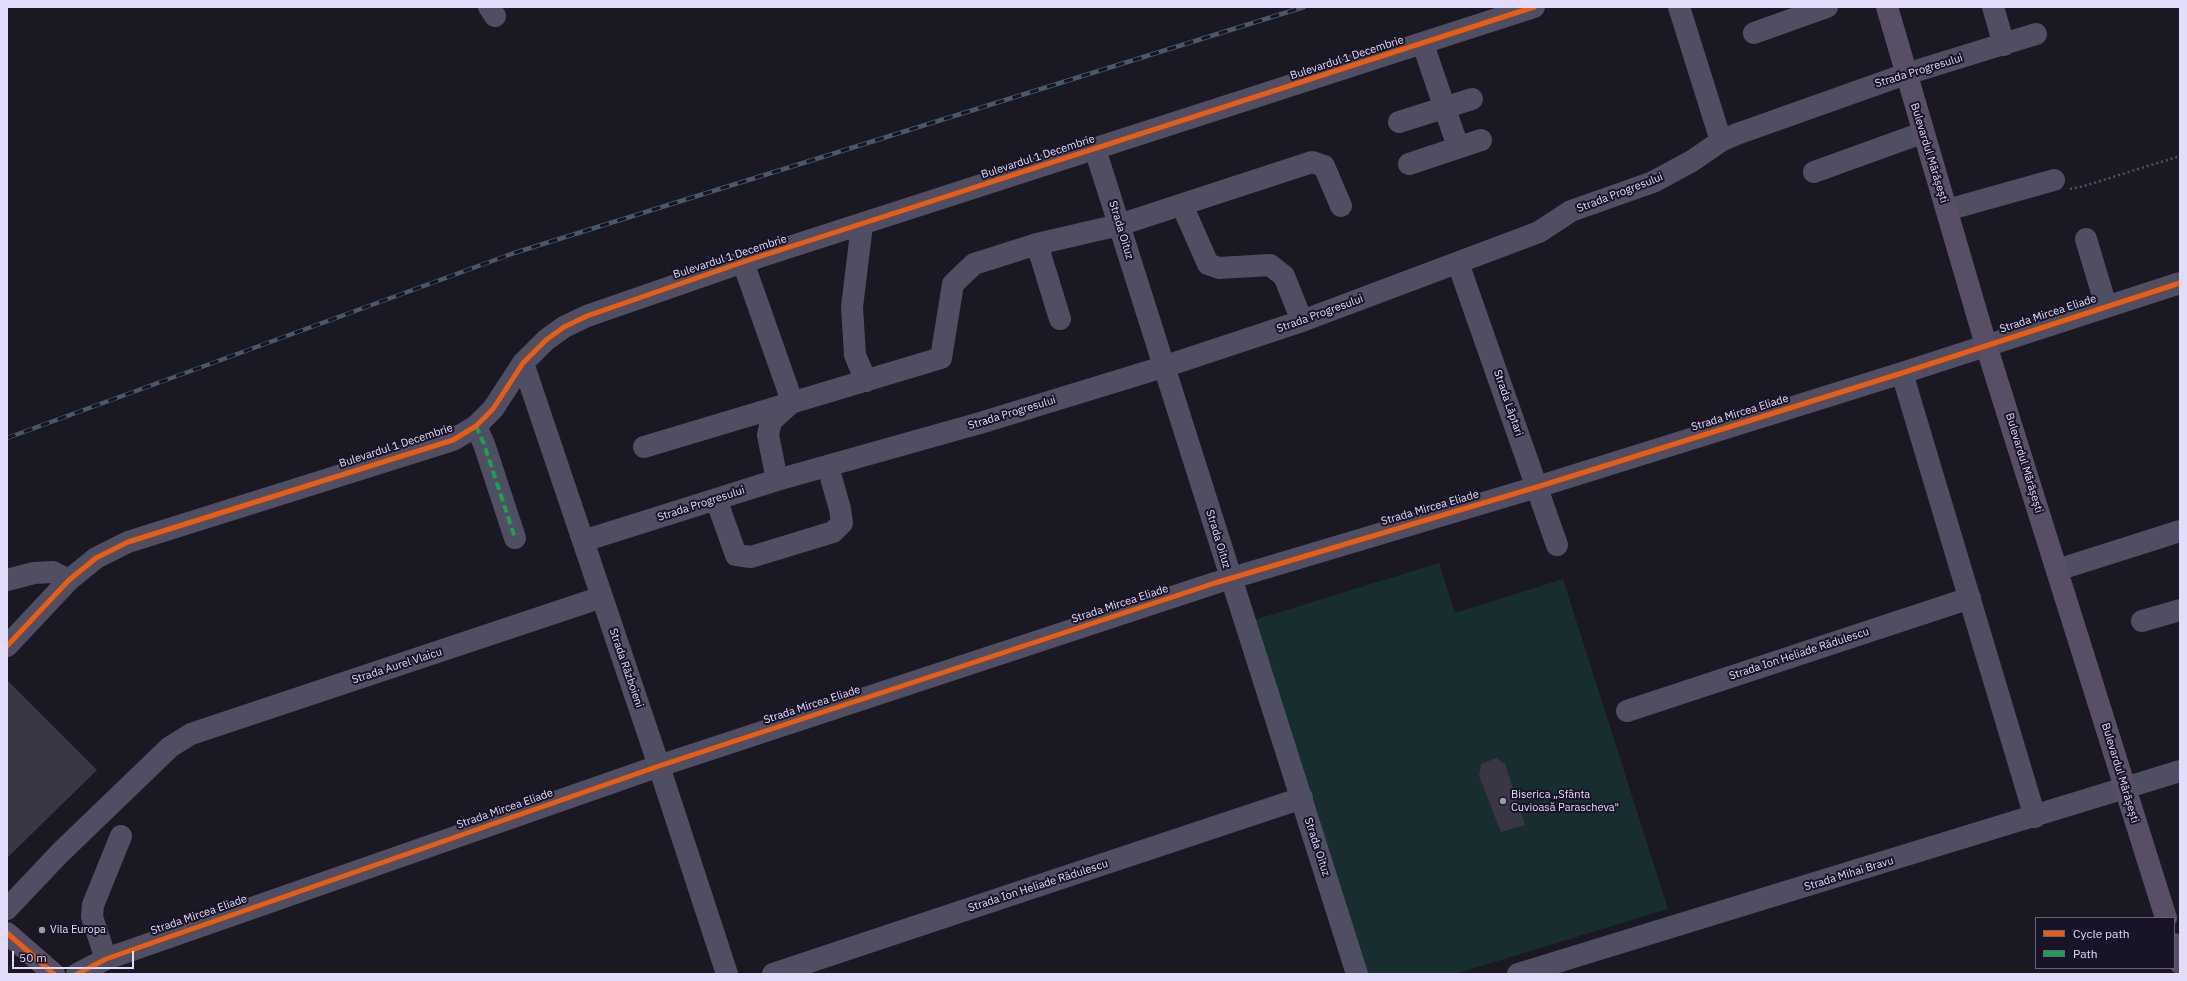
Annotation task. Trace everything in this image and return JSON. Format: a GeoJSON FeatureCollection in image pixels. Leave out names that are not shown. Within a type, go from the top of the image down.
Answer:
{"type":"FeatureCollection","features":[{"type":"Feature","properties":{"kind":"main road","name":"Bulevardul Mărășești"},"geometry":{"type":"LineString","coordinates":[[1887,7],[1922,133],[1947,210],[1986,345],[2124,789],[2166,917]]}},
{"type":"Feature","properties":{"kind":"main road"},"geometry":{"type":"LineString","coordinates":[[7,933],[54,974]]}},
{"type":"Feature","properties":{"kind":"street","name":"Bulevardul 1 Decembrie"},"geometry":{"type":"LineString","coordinates":[[7,646],[70,580],[96,558],[128,542],[453,440],[476,426],[492,410],[523,363],[546,340],[564,327],[587,316],[743,262],[862,225],[1534,7]]}},
{"type":"Feature","properties":{"kind":"street"},"geometry":{"type":"LineString","coordinates":[[1679,7],[1721,141]]}},
{"type":"Feature","properties":{"kind":"street"},"geometry":{"type":"LineString","coordinates":[[1754,33],[1827,7]]}},
{"type":"Feature","properties":{"kind":"street"},"geometry":{"type":"LineString","coordinates":[[1994,7],[2004,46]]}},
{"type":"Feature","properties":{"kind":"street","name":"Strada Progresului"},"geometry":{"type":"LineString","coordinates":[[583,541],[777,480],[828,467],[1163,367],[1302,321],[1539,232],[1571,211],[1653,182],[1692,161],[1721,141],[1906,74],[2004,46],[2036,34]]}},
{"type":"Feature","properties":{"kind":"street"},"geometry":{"type":"LineString","coordinates":[[1423,44],[1458,148]]}},
{"type":"Feature","properties":{"kind":"street"},"geometry":{"type":"LineString","coordinates":[[1399,122],[1472,99]]}},
{"type":"Feature","properties":{"kind":"street"},"geometry":{"type":"LineString","coordinates":[[1814,172],[1922,133]]}},
{"type":"Feature","properties":{"kind":"street"},"geometry":{"type":"LineString","coordinates":[[1409,164],[1481,140]]}},
{"type":"Feature","properties":{"kind":"street","name":"Strada Oituz"},"geometry":{"type":"LineString","coordinates":[[1095,149],[1357,974]]}},
{"type":"Feature","properties":{"kind":"street"},"geometry":{"type":"LineString","coordinates":[[644,447],[792,401],[866,382],[941,358],[953,284],[974,264],[1037,244],[1120,225],[1312,162],[1324,166],[1341,206]]}},
{"type":"Feature","properties":{"kind":"street"},"geometry":{"type":"LineString","coordinates":[[1947,210],[2054,180]]}},
{"type":"Feature","properties":{"kind":"street"},"geometry":{"type":"LineString","coordinates":[[1182,205],[1208,264],[1219,268],[1270,265],[1284,276],[1302,321]]}},
{"type":"Feature","properties":{"kind":"street"},"geometry":{"type":"LineString","coordinates":[[862,225],[852,307],[855,355],[866,382]]}},
{"type":"Feature","properties":{"kind":"street"},"geometry":{"type":"LineString","coordinates":[[2086,239],[2106,306]]}},
{"type":"Feature","properties":{"kind":"street"},"geometry":{"type":"LineString","coordinates":[[1037,244],[1060,319]]}},
{"type":"Feature","properties":{"kind":"street"},"geometry":{"type":"LineString","coordinates":[[743,262],[792,401]]}},
{"type":"Feature","properties":{"kind":"street","name":"Strada Lăptari"},"geometry":{"type":"LineString","coordinates":[[1458,263],[1557,545]]}},
{"type":"Feature","properties":{"kind":"street","name":"Strada Mircea Eliade"},"geometry":{"type":"LineString","coordinates":[[77,974],[106,958],[659,766],[1230,578],[1537,487],[1902,373],[2180,283]]}},
{"type":"Feature","properties":{"kind":"street","name":"Strada Războieni"},"geometry":{"type":"LineString","coordinates":[[523,363],[659,766],[727,974]]}},
{"type":"Feature","properties":{"kind":"street"},"geometry":{"type":"LineString","coordinates":[[1902,373],[2035,817]]}},
{"type":"Feature","properties":{"kind":"street"},"geometry":{"type":"LineString","coordinates":[[777,480],[768,435],[772,421],[792,401]]}},
{"type":"Feature","properties":{"kind":"street"},"geometry":{"type":"LineString","coordinates":[[476,426],[484,444],[515,538]]}},
{"type":"Feature","properties":{"kind":"street"},"geometry":{"type":"LineString","coordinates":[[716,499],[736,555],[751,557],[834,532],[842,523],[840,509],[828,467]]}},
{"type":"Feature","properties":{"kind":"street"},"geometry":{"type":"LineString","coordinates":[[2057,570],[2180,531]]}},
{"type":"Feature","properties":{"kind":"street"},"geometry":{"type":"LineString","coordinates":[[7,580],[34,573],[54,572],[70,580]]}},
{"type":"Feature","properties":{"kind":"street","name":"Strada Aurel Vlaicu"},"geometry":{"type":"LineString","coordinates":[[7,909],[60,853],[170,747],[191,734],[602,597]]}},
{"type":"Feature","properties":{"kind":"street","name":"Strada Ion Heliade Rădulescu"},"geometry":{"type":"LineString","coordinates":[[1627,711],[1970,598]]}},
{"type":"Feature","properties":{"kind":"street"},"geometry":{"type":"LineString","coordinates":[[2142,621],[2180,610]]}},
{"type":"Feature","properties":{"kind":"street","name":"Strada Mihai Bravu"},"geometry":{"type":"LineString","coordinates":[[1518,974],[2035,817],[2180,771]]}},
{"type":"Feature","properties":{"kind":"street","name":"Strada Ion Heliade Rădulescu"},"geometry":{"type":"LineString","coordinates":[[774,974],[1302,798]]}},
{"type":"Feature","properties":{"kind":"street"},"geometry":{"type":"LineString","coordinates":[[106,958],[92,917],[93,905],[121,836]]}},
{"type":"Feature","properties":{"kind":"path"},"geometry":{"type":"LineString","coordinates":[[2054,180],[2069,189],[2084,186],[2180,156]]}},
{"type":"Feature","properties":{"kind":"green space"},"geometry":{"type":"Polygon","coordinates":[[[1439,563],[1455,613],[1563,579],[1668,909],[1455,974],[1360,974],[1254,620],[1439,563]]]}},
{"type":"Feature","properties":{"kind":"building"},"geometry":{"type":"Polygon","coordinates":[[[7,680],[97,770],[7,858],[7,680]]]}},
{"type":"Feature","properties":{"kind":"building","name":"Biserica „Sfânta Cuvioasă Parascheva\""},"geometry":{"type":"Polygon","coordinates":[[[1496,758],[1505,764],[1525,825],[1501,832],[1479,776],[1481,764],[1496,758]]]}},
{"type":"Feature","properties":{"kind":"railway"},"geometry":{"type":"LineString","coordinates":[[7,438],[514,253],[1304,7]]}},
{"type":"Feature","properties":{"kind":"marked path"},"geometry":{"type":"LineString","coordinates":[[476,426],[484,444],[515,538]]}},
{"type":"Feature","properties":{"kind":"cycle path"},"geometry":{"type":"LineString","coordinates":[[7,646],[69,580],[96,558],[128,542],[453,440],[476,426],[493,409],[523,363],[546,340],[564,327],[587,316],[743,262],[1534,7]]}},
{"type":"Feature","properties":{"kind":"cycle path"},"geometry":{"type":"LineString","coordinates":[[77,974],[106,959],[659,766],[1215,583],[1537,487],[1902,373],[2180,283]]}},
{"type":"Feature","properties":{"kind":"cycle path"},"geometry":{"type":"LineString","coordinates":[[7,933],[54,974]]}},
{"type":"Feature","properties":{"kind":"place","name":"Biserica „Sfânta Cuvioasă Parascheva\""},"geometry":{"type":"Point","coordinates":[1503,801]}},
{"type":"Feature","properties":{"kind":"place","name":"Vila Europa"},"geometry":{"type":"Point","coordinates":[42,930]}}]}
